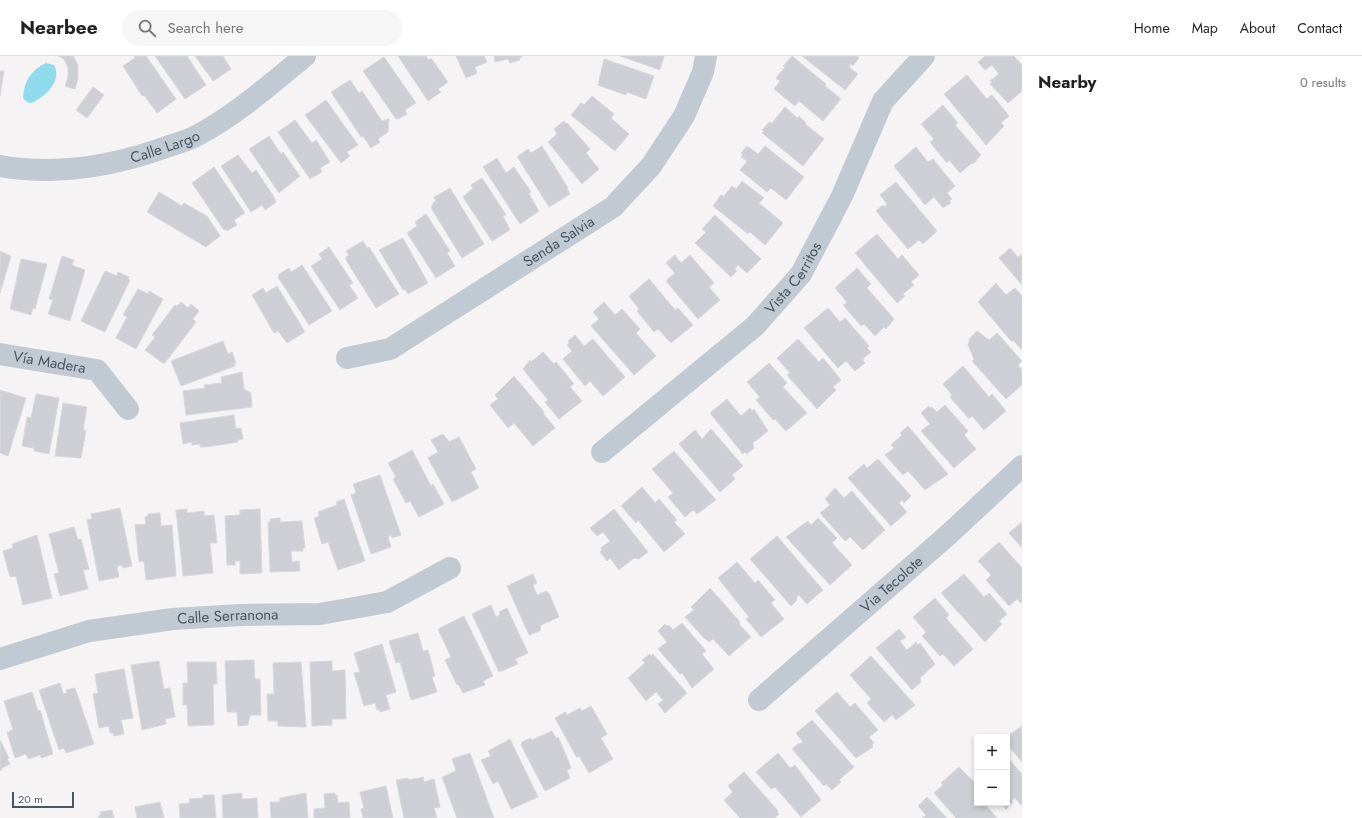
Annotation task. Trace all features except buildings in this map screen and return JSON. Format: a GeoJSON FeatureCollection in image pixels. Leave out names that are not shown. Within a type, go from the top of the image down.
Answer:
{"type":"FeatureCollection","features":[{"type":"Feature","properties":{"kind":"street","name":"Calle Largo"},"geometry":{"type":"LineString","coordinates":[[0,166],[27,171],[87,168],[144,155],[197,136],[255,97],[305,56]]}},
{"type":"Feature","properties":{"kind":"street","name":"Senda Salvia"},"geometry":{"type":"LineString","coordinates":[[346,358],[390,349],[613,207],[651,166],[684,116],[703,72],[706,56]]}},
{"type":"Feature","properties":{"kind":"street","name":"Vista Cerritos"},"geometry":{"type":"LineString","coordinates":[[602,452],[755,326],[800,274],[842,196],[884,101],[924,56]]}},
{"type":"Feature","properties":{"kind":"street","name":"Vía Madera"},"geometry":{"type":"LineString","coordinates":[[0,354],[97,370],[128,409]]}},
{"type":"Feature","properties":{"kind":"street","name":"Via Tecolote"},"geometry":{"type":"LineString","coordinates":[[759,700],[948,535],[1022,466]]}},
{"type":"Feature","properties":{"kind":"street","name":"Calle Serranona"},"geometry":{"type":"LineString","coordinates":[[0,659],[89,631],[173,619],[242,615],[320,614],[387,602],[450,568]]}},
{"type":"Feature","properties":{"kind":"water"},"geometry":{"type":"Polygon","coordinates":[[[46,63],[54,65],[56,77],[54,83],[46,93],[36,101],[31,103],[27,102],[23,98],[27,81],[36,69],[46,63]]]}}]}
